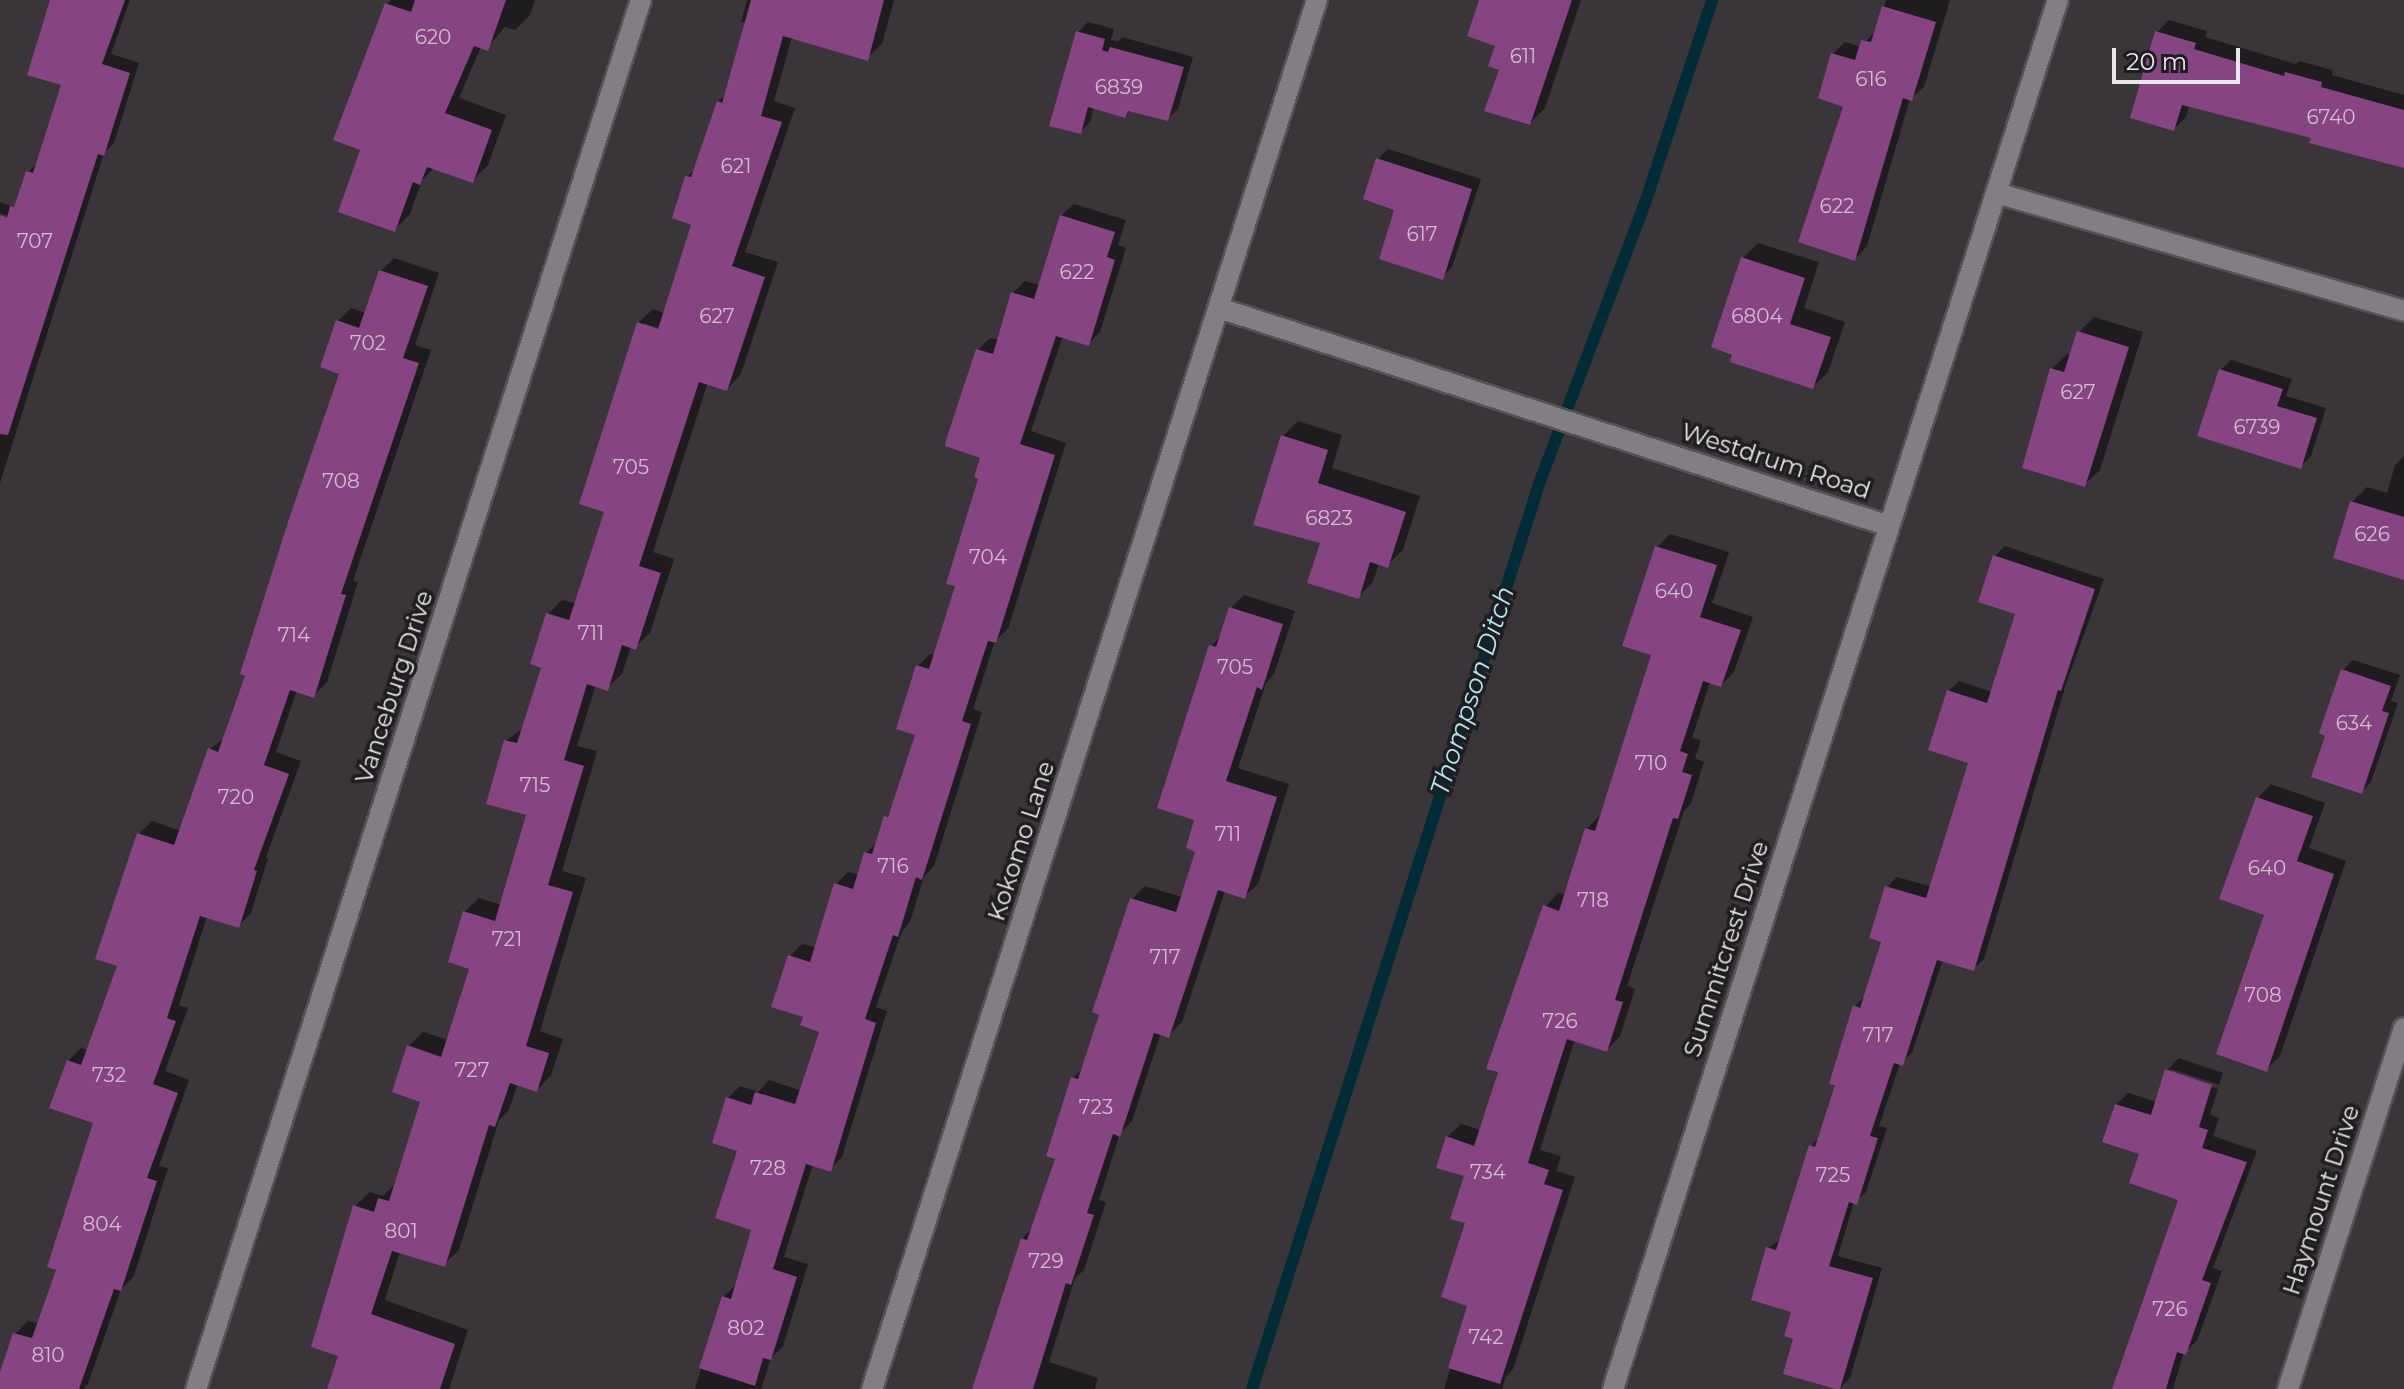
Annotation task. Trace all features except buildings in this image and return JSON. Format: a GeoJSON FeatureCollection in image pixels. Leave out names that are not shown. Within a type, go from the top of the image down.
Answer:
{"type":"FeatureCollection","features":[{"type":"Feature","properties":{"kind":"street","name":"Vanceburg Drive"},"geometry":{"type":"LineString","coordinates":[[196,1389],[641,0]]}},
{"type":"Feature","properties":{"kind":"street"},"geometry":{"type":"LineString","coordinates":[[1219,308],[1317,0]]}},
{"type":"Feature","properties":{"kind":"street","name":"Westdrum Road"},"geometry":{"type":"LineString","coordinates":[[1219,308],[1889,526],[2058,0]]}},
{"type":"Feature","properties":{"kind":"street"},"geometry":{"type":"LineString","coordinates":[[1996,193],[2404,311]]}},
{"type":"Feature","properties":{"kind":"street","name":"Kokomo Lane"},"geometry":{"type":"LineString","coordinates":[[872,1389],[1219,308]]}},
{"type":"Feature","properties":{"kind":"street","name":"Summitcrest Drive"},"geometry":{"type":"LineString","coordinates":[[1613,1389],[1889,526]]}},
{"type":"Feature","properties":{"kind":"street","name":"Haymount Drive"},"geometry":{"type":"LineString","coordinates":[[2288,1389],[2404,1028]]}},
{"type":"Feature","properties":{"kind":"waterway","name":"Thompson Ditch"},"geometry":{"type":"LineString","coordinates":[[1252,1389],[1540,481],[1645,203],[1712,0]]}}]}
